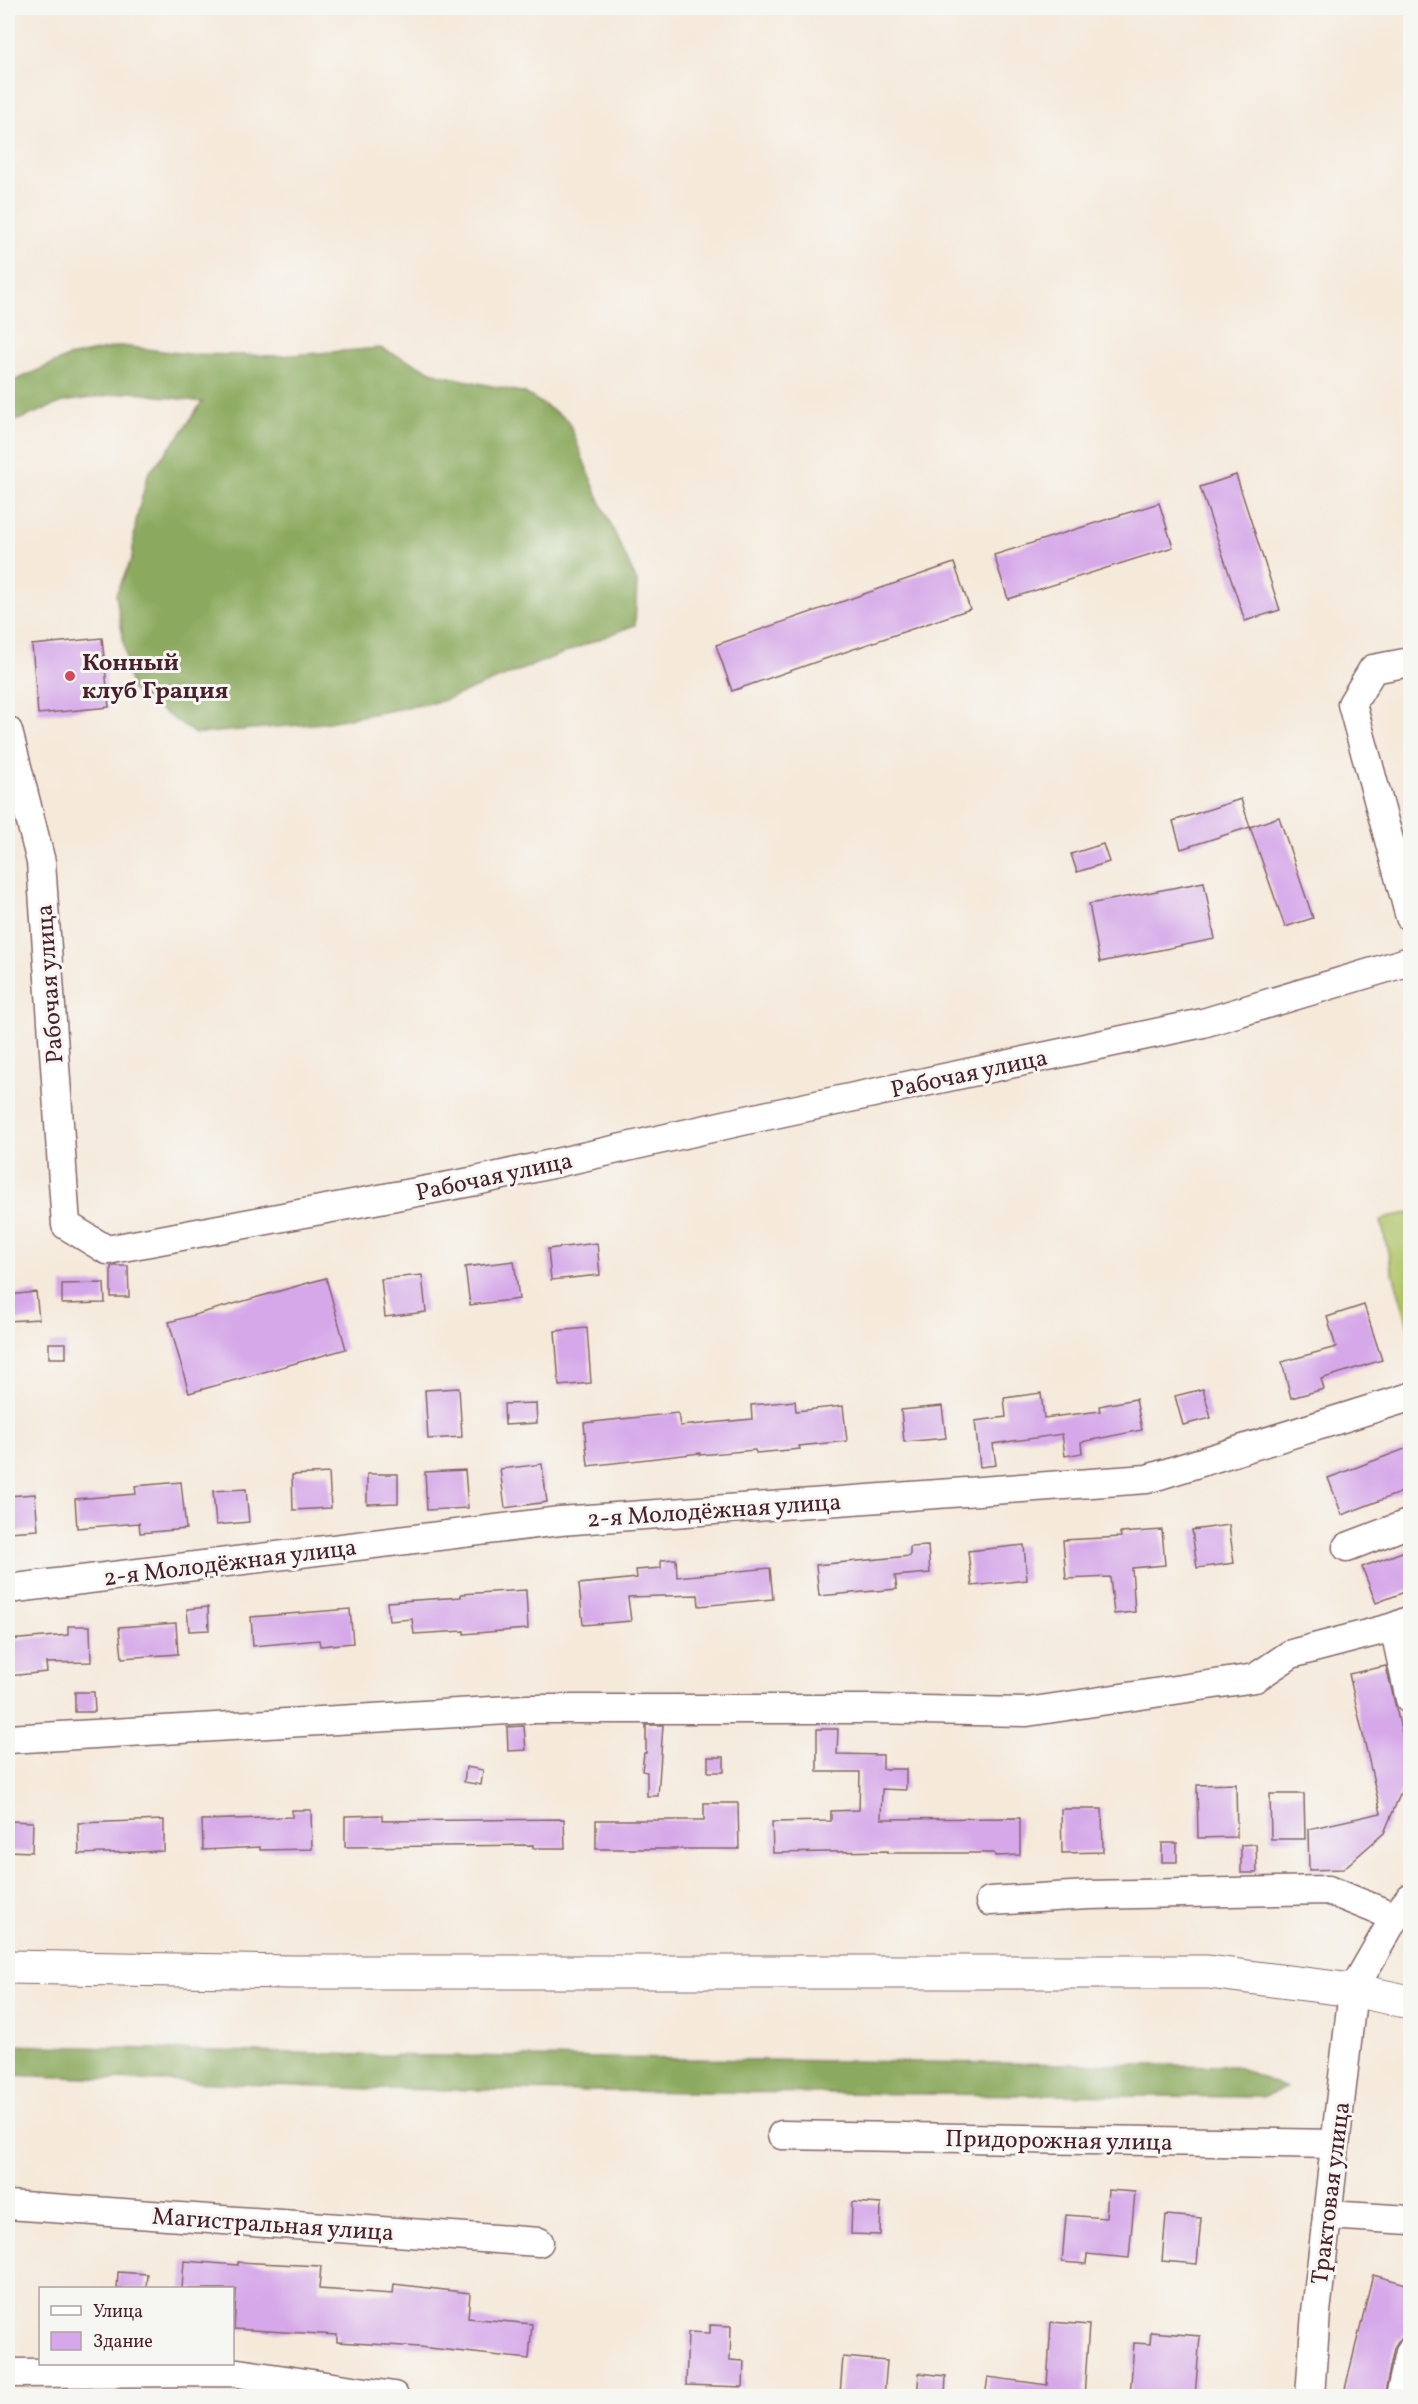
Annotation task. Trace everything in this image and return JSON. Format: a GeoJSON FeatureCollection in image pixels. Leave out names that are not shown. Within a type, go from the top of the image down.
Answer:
{"type":"FeatureCollection","features":[{"type":"Feature","properties":{"kind":"main road"},"geometry":{"type":"LineString","coordinates":[[8,1967],[291,1972],[1208,1972],[1353,1990],[1410,2002]]}},
{"type":"Feature","properties":{"kind":"street"},"geometry":{"type":"LineString","coordinates":[[1410,662],[1373,669],[1352,704],[1410,917]]}},
{"type":"Feature","properties":{"kind":"street","name":"Рабочая улица"},"geometry":{"type":"LineString","coordinates":[[8,730],[40,862],[66,1226],[107,1250],[476,1181],[760,1116],[1203,1023],[1410,961]]}},
{"type":"Feature","properties":{"kind":"street","name":"2-я Молодёжная улица"},"geometry":{"type":"LineString","coordinates":[[8,1589],[560,1521],[1148,1479],[1410,1397]]}},
{"type":"Feature","properties":{"kind":"street"},"geometry":{"type":"LineString","coordinates":[[1347,1547],[1410,1523]]}},
{"type":"Feature","properties":{"kind":"street"},"geometry":{"type":"LineString","coordinates":[[8,1739],[527,1709],[869,1709],[1027,1712],[1255,1678],[1291,1654],[1402,1623],[1410,1699]]}},
{"type":"Feature","properties":{"kind":"street"},"geometry":{"type":"LineString","coordinates":[[990,1901],[1088,1895],[1328,1890],[1403,1907],[1353,1990]]}},
{"type":"Feature","properties":{"kind":"street","name":"Трактовая улица"},"geometry":{"type":"LineString","coordinates":[[1311,2397],[1316,2312],[1353,1990]]}},
{"type":"Feature","properties":{"kind":"street","name":"Придорожная улица"},"geometry":{"type":"LineString","coordinates":[[782,2135],[1335,2144]]}},
{"type":"Feature","properties":{"kind":"street","name":"Магистральная улица"},"geometry":{"type":"LineString","coordinates":[[8,2205],[539,2242]]}},
{"type":"Feature","properties":{"kind":"street"},"geometry":{"type":"LineString","coordinates":[[1327,2215],[1410,2220]]}},
{"type":"Feature","properties":{"kind":"street"},"geometry":{"type":"LineString","coordinates":[[1400,2397],[1410,2352]]}},
{"type":"Feature","properties":{"kind":"street"},"geometry":{"type":"LineString","coordinates":[[8,2373],[231,2372],[394,2397]]}},
{"type":"Feature","properties":{"kind":"green space"},"geometry":{"type":"Polygon","coordinates":[[[121,346],[188,354],[281,356],[380,348],[440,375],[525,393],[568,420],[595,490],[637,582],[635,625],[442,701],[323,723],[195,734],[131,689],[116,594],[132,558],[136,521],[148,474],[180,435],[202,402],[131,392],[63,402],[8,424],[8,388],[13,381],[68,357],[121,346]]]}},
{"type":"Feature","properties":{"kind":"green space"},"geometry":{"type":"Polygon","coordinates":[[[1410,1212],[1410,1331],[1391,1266],[1381,1220],[1410,1212]]]}},
{"type":"Feature","properties":{"kind":"green space"},"geometry":{"type":"Polygon","coordinates":[[[8,2045],[365,2055],[1235,2066],[1286,2088],[1262,2097],[370,2089],[8,2075],[8,2045]]]}},
{"type":"Feature","properties":{"kind":"building"},"geometry":{"type":"Polygon","coordinates":[[[1236,475],[1280,610],[1245,621],[1200,487],[1236,475]]]}},
{"type":"Feature","properties":{"kind":"building"},"geometry":{"type":"Polygon","coordinates":[[[1159,503],[1173,547],[1008,599],[994,555],[1159,503]]]}},
{"type":"Feature","properties":{"kind":"building"},"geometry":{"type":"Polygon","coordinates":[[[954,563],[970,609],[732,691],[716,645],[954,563]]]}},
{"type":"Feature","properties":{"kind":"building","name":"Конный клуб Грация"},"geometry":{"type":"Polygon","coordinates":[[[102,638],[109,707],[38,714],[32,645],[102,638]]]}},
{"type":"Feature","properties":{"kind":"building"},"geometry":{"type":"Polygon","coordinates":[[[1241,799],[1250,827],[1181,849],[1173,821],[1241,799]]]}},
{"type":"Feature","properties":{"kind":"building"},"geometry":{"type":"Polygon","coordinates":[[[1279,817],[1313,918],[1285,927],[1250,827],[1279,817]]]}},
{"type":"Feature","properties":{"kind":"building"},"geometry":{"type":"Polygon","coordinates":[[[1103,844],[1109,862],[1077,872],[1071,854],[1103,844]]]}},
{"type":"Feature","properties":{"kind":"building"},"geometry":{"type":"Polygon","coordinates":[[[1204,882],[1215,939],[1100,962],[1089,904],[1204,882]]]}},
{"type":"Feature","properties":{"kind":"building"},"geometry":{"type":"Polygon","coordinates":[[[597,1243],[600,1275],[551,1280],[548,1249],[597,1243]]]}},
{"type":"Feature","properties":{"kind":"building"},"geometry":{"type":"Polygon","coordinates":[[[514,1261],[519,1299],[470,1305],[465,1267],[514,1261]]]}},
{"type":"Feature","properties":{"kind":"building"},"geometry":{"type":"Polygon","coordinates":[[[111,1266],[128,1266],[129,1297],[111,1297],[111,1266]]]}},
{"type":"Feature","properties":{"kind":"building"},"geometry":{"type":"Polygon","coordinates":[[[422,1275],[426,1312],[385,1317],[381,1279],[422,1275]]]}},
{"type":"Feature","properties":{"kind":"building"},"geometry":{"type":"Polygon","coordinates":[[[326,1278],[346,1349],[189,1393],[169,1322],[326,1278]]]}},
{"type":"Feature","properties":{"kind":"building"},"geometry":{"type":"Polygon","coordinates":[[[104,1283],[105,1303],[62,1304],[62,1284],[104,1283]]]}},
{"type":"Feature","properties":{"kind":"building"},"geometry":{"type":"Polygon","coordinates":[[[36,1292],[39,1319],[8,1321],[8,1295],[36,1292]]]}},
{"type":"Feature","properties":{"kind":"building"},"geometry":{"type":"Polygon","coordinates":[[[1364,1305],[1382,1360],[1321,1379],[1324,1389],[1291,1398],[1282,1362],[1336,1347],[1327,1317],[1364,1305]]]}},
{"type":"Feature","properties":{"kind":"building"},"geometry":{"type":"Polygon","coordinates":[[[587,1328],[591,1383],[559,1386],[555,1331],[587,1328]]]}},
{"type":"Feature","properties":{"kind":"building"},"geometry":{"type":"Polygon","coordinates":[[[49,1343],[66,1343],[66,1358],[49,1358],[49,1343]]]}},
{"type":"Feature","properties":{"kind":"building"},"geometry":{"type":"Polygon","coordinates":[[[459,1388],[462,1437],[428,1439],[425,1390],[459,1388]]]}},
{"type":"Feature","properties":{"kind":"building"},"geometry":{"type":"Polygon","coordinates":[[[1203,1389],[1211,1418],[1183,1425],[1175,1396],[1203,1389]]]}},
{"type":"Feature","properties":{"kind":"building"},"geometry":{"type":"Polygon","coordinates":[[[1041,1393],[1044,1418],[1100,1411],[1099,1406],[1136,1399],[1142,1430],[1081,1442],[1082,1453],[1065,1456],[1062,1434],[993,1444],[996,1465],[980,1467],[975,1421],[1006,1417],[1004,1398],[1041,1393]]]}},
{"type":"Feature","properties":{"kind":"building"},"geometry":{"type":"Polygon","coordinates":[[[795,1401],[796,1411],[843,1406],[847,1441],[799,1446],[800,1449],[756,1453],[755,1450],[700,1455],[700,1453],[588,1466],[584,1423],[678,1413],[680,1426],[752,1419],[751,1405],[795,1401]]]}},
{"type":"Feature","properties":{"kind":"building"},"geometry":{"type":"Polygon","coordinates":[[[536,1403],[537,1423],[505,1425],[504,1404],[536,1403]]]}},
{"type":"Feature","properties":{"kind":"building"},"geometry":{"type":"Polygon","coordinates":[[[942,1406],[946,1438],[904,1442],[901,1410],[942,1406]]]}},
{"type":"Feature","properties":{"kind":"building"},"geometry":{"type":"Polygon","coordinates":[[[1410,1447],[1410,1489],[1342,1515],[1328,1478],[1410,1447]]]}},
{"type":"Feature","properties":{"kind":"building"},"geometry":{"type":"Polygon","coordinates":[[[542,1464],[547,1502],[505,1508],[500,1469],[542,1464]]]}},
{"type":"Feature","properties":{"kind":"building"},"geometry":{"type":"Polygon","coordinates":[[[465,1470],[468,1508],[427,1510],[425,1472],[465,1470]]]}},
{"type":"Feature","properties":{"kind":"building"},"geometry":{"type":"Polygon","coordinates":[[[329,1473],[331,1508],[293,1510],[292,1475],[329,1473]]]}},
{"type":"Feature","properties":{"kind":"building"},"geometry":{"type":"Polygon","coordinates":[[[367,1474],[398,1474],[398,1503],[367,1504],[367,1474]]]}},
{"type":"Feature","properties":{"kind":"building"},"geometry":{"type":"Polygon","coordinates":[[[181,1482],[186,1529],[140,1533],[139,1523],[77,1528],[75,1499],[136,1494],[135,1486],[181,1482]]]}},
{"type":"Feature","properties":{"kind":"building"},"geometry":{"type":"Polygon","coordinates":[[[246,1489],[249,1522],[216,1525],[213,1491],[246,1489]]]}},
{"type":"Feature","properties":{"kind":"building"},"geometry":{"type":"Polygon","coordinates":[[[35,1494],[38,1530],[8,1532],[8,1496],[35,1494]]]}},
{"type":"Feature","properties":{"kind":"building"},"geometry":{"type":"Polygon","coordinates":[[[1229,1525],[1234,1563],[1197,1568],[1192,1530],[1229,1525]]]}},
{"type":"Feature","properties":{"kind":"building"},"geometry":{"type":"Polygon","coordinates":[[[1162,1530],[1165,1565],[1132,1568],[1135,1612],[1114,1614],[1110,1577],[1066,1579],[1063,1540],[1121,1537],[1120,1533],[1162,1530]]]}},
{"type":"Feature","properties":{"kind":"building"},"geometry":{"type":"Polygon","coordinates":[[[1024,1545],[1027,1580],[972,1586],[968,1551],[1024,1545]]]}},
{"type":"Feature","properties":{"kind":"building"},"geometry":{"type":"Polygon","coordinates":[[[928,1546],[930,1573],[895,1576],[897,1589],[819,1596],[816,1565],[910,1556],[910,1547],[928,1546]]]}},
{"type":"Feature","properties":{"kind":"building"},"geometry":{"type":"Polygon","coordinates":[[[1410,1549],[1410,1590],[1376,1603],[1362,1567],[1410,1549]]]}},
{"type":"Feature","properties":{"kind":"building"},"geometry":{"type":"Polygon","coordinates":[[[676,1559],[677,1577],[770,1568],[773,1599],[699,1606],[698,1595],[628,1597],[631,1621],[583,1625],[579,1584],[637,1578],[636,1570],[661,1568],[661,1560],[676,1559]]]}},
{"type":"Feature","properties":{"kind":"building"},"geometry":{"type":"Polygon","coordinates":[[[526,1590],[528,1629],[464,1634],[464,1631],[414,1634],[412,1619],[389,1621],[387,1602],[526,1590]]]}},
{"type":"Feature","properties":{"kind":"building"},"geometry":{"type":"Polygon","coordinates":[[[208,1607],[209,1630],[189,1631],[187,1609],[208,1607]]]}},
{"type":"Feature","properties":{"kind":"building"},"geometry":{"type":"Polygon","coordinates":[[[350,1609],[353,1643],[320,1646],[319,1640],[253,1646],[251,1617],[350,1609]]]}},
{"type":"Feature","properties":{"kind":"building"},"geometry":{"type":"Polygon","coordinates":[[[176,1623],[178,1654],[122,1658],[119,1627],[176,1623]]]}},
{"type":"Feature","properties":{"kind":"building"},"geometry":{"type":"Polygon","coordinates":[[[68,1626],[90,1626],[91,1662],[46,1663],[47,1672],[8,1676],[8,1640],[68,1635],[68,1626]]]}},
{"type":"Feature","properties":{"kind":"building"},"geometry":{"type":"Polygon","coordinates":[[[1386,1666],[1410,1767],[1410,1784],[1404,1785],[1384,1833],[1343,1869],[1309,1870],[1308,1829],[1381,1813],[1349,1674],[1386,1666]]]}},
{"type":"Feature","properties":{"kind":"building"},"geometry":{"type":"Polygon","coordinates":[[[75,1692],[94,1692],[95,1712],[75,1712],[75,1692]]]}},
{"type":"Feature","properties":{"kind":"building"},"geometry":{"type":"Polygon","coordinates":[[[646,1725],[663,1725],[658,1796],[647,1796],[647,1772],[642,1771],[644,1753],[646,1753],[646,1725]]]}},
{"type":"Feature","properties":{"kind":"building"},"geometry":{"type":"Polygon","coordinates":[[[524,1726],[526,1750],[508,1751],[507,1727],[524,1726]]]}},
{"type":"Feature","properties":{"kind":"building"},"geometry":{"type":"Polygon","coordinates":[[[817,1729],[838,1729],[837,1754],[883,1755],[883,1769],[906,1769],[906,1790],[882,1789],[881,1819],[1020,1818],[1020,1855],[888,1853],[888,1851],[773,1853],[772,1822],[831,1821],[831,1811],[859,1810],[860,1772],[817,1772],[817,1729]]]}},
{"type":"Feature","properties":{"kind":"building"},"geometry":{"type":"Polygon","coordinates":[[[708,1757],[724,1757],[724,1772],[708,1772],[708,1757]]]}},
{"type":"Feature","properties":{"kind":"building"},"geometry":{"type":"Polygon","coordinates":[[[466,1767],[483,1770],[481,1785],[464,1782],[466,1767]]]}},
{"type":"Feature","properties":{"kind":"building"},"geometry":{"type":"Polygon","coordinates":[[[1236,1784],[1237,1837],[1198,1838],[1197,1785],[1236,1784]]]}},
{"type":"Feature","properties":{"kind":"building"},"geometry":{"type":"Polygon","coordinates":[[[1270,1794],[1304,1794],[1305,1839],[1271,1839],[1270,1794]]]}},
{"type":"Feature","properties":{"kind":"building"},"geometry":{"type":"Polygon","coordinates":[[[704,1803],[738,1803],[739,1849],[596,1849],[596,1820],[704,1820],[704,1803]]]}},
{"type":"Feature","properties":{"kind":"building"},"geometry":{"type":"Polygon","coordinates":[[[1061,1809],[1102,1809],[1103,1852],[1062,1853],[1061,1809]]]}},
{"type":"Feature","properties":{"kind":"building"},"geometry":{"type":"Polygon","coordinates":[[[292,1810],[311,1810],[312,1849],[260,1850],[260,1847],[203,1850],[202,1820],[292,1817],[292,1810]]]}},
{"type":"Feature","properties":{"kind":"building"},"geometry":{"type":"Polygon","coordinates":[[[382,1815],[382,1821],[564,1819],[565,1848],[533,1848],[533,1845],[345,1847],[345,1816],[382,1815]]]}},
{"type":"Feature","properties":{"kind":"building"},"geometry":{"type":"Polygon","coordinates":[[[164,1820],[164,1851],[79,1854],[78,1823],[164,1820]]]}},
{"type":"Feature","properties":{"kind":"building"},"geometry":{"type":"Polygon","coordinates":[[[8,1821],[33,1822],[32,1852],[8,1851],[8,1821]]]}},
{"type":"Feature","properties":{"kind":"building"},"geometry":{"type":"Polygon","coordinates":[[[1162,1843],[1177,1843],[1177,1862],[1162,1862],[1162,1843]]]}},
{"type":"Feature","properties":{"kind":"building"},"geometry":{"type":"Polygon","coordinates":[[[1256,1844],[1257,1873],[1241,1873],[1241,1845],[1256,1844]]]}},
{"type":"Feature","properties":{"kind":"building"},"geometry":{"type":"Polygon","coordinates":[[[1108,2190],[1135,2192],[1129,2258],[1087,2254],[1086,2264],[1062,2262],[1066,2215],[1106,2218],[1108,2190]]]}},
{"type":"Feature","properties":{"kind":"building"},"geometry":{"type":"Polygon","coordinates":[[[852,2202],[881,2204],[880,2235],[851,2234],[852,2202]]]}},
{"type":"Feature","properties":{"kind":"building"},"geometry":{"type":"Polygon","coordinates":[[[1166,2215],[1201,2218],[1197,2264],[1162,2261],[1166,2215]]]}},
{"type":"Feature","properties":{"kind":"building"},"geometry":{"type":"Polygon","coordinates":[[[184,2261],[238,2265],[238,2262],[321,2266],[319,2289],[393,2294],[394,2284],[470,2293],[468,2318],[532,2324],[529,2359],[420,2347],[337,2342],[337,2335],[234,2329],[236,2289],[234,2287],[182,2287],[184,2261]]]}},
{"type":"Feature","properties":{"kind":"building"},"geometry":{"type":"Polygon","coordinates":[[[118,2272],[147,2274],[146,2287],[117,2287],[118,2272]]]}},
{"type":"Feature","properties":{"kind":"building"},"geometry":{"type":"Polygon","coordinates":[[[1373,2275],[1410,2285],[1410,2314],[1405,2336],[1394,2348],[1384,2397],[1343,2397],[1373,2275]]]}},
{"type":"Feature","properties":{"kind":"building"},"geometry":{"type":"Polygon","coordinates":[[[1051,2322],[1089,2325],[1084,2397],[985,2397],[988,2377],[1047,2385],[1051,2322]]]}},
{"type":"Feature","properties":{"kind":"building"},"geometry":{"type":"Polygon","coordinates":[[[710,2325],[731,2326],[730,2360],[744,2361],[743,2387],[686,2385],[688,2332],[710,2333],[710,2325]]]}},
{"type":"Feature","properties":{"kind":"building"},"geometry":{"type":"Polygon","coordinates":[[[1151,2332],[1200,2336],[1195,2397],[1130,2397],[1134,2343],[1150,2344],[1151,2332]]]}},
{"type":"Feature","properties":{"kind":"building"},"geometry":{"type":"Polygon","coordinates":[[[843,2357],[887,2361],[884,2397],[840,2395],[843,2357]]]}},
{"type":"Feature","properties":{"kind":"building"},"geometry":{"type":"Polygon","coordinates":[[[919,2373],[946,2376],[945,2397],[917,2397],[919,2373]]]}},
{"type":"Feature","properties":{"kind":"place","name":"Конный клуб Грация"},"geometry":{"type":"Point","coordinates":[70,676]}}]}
